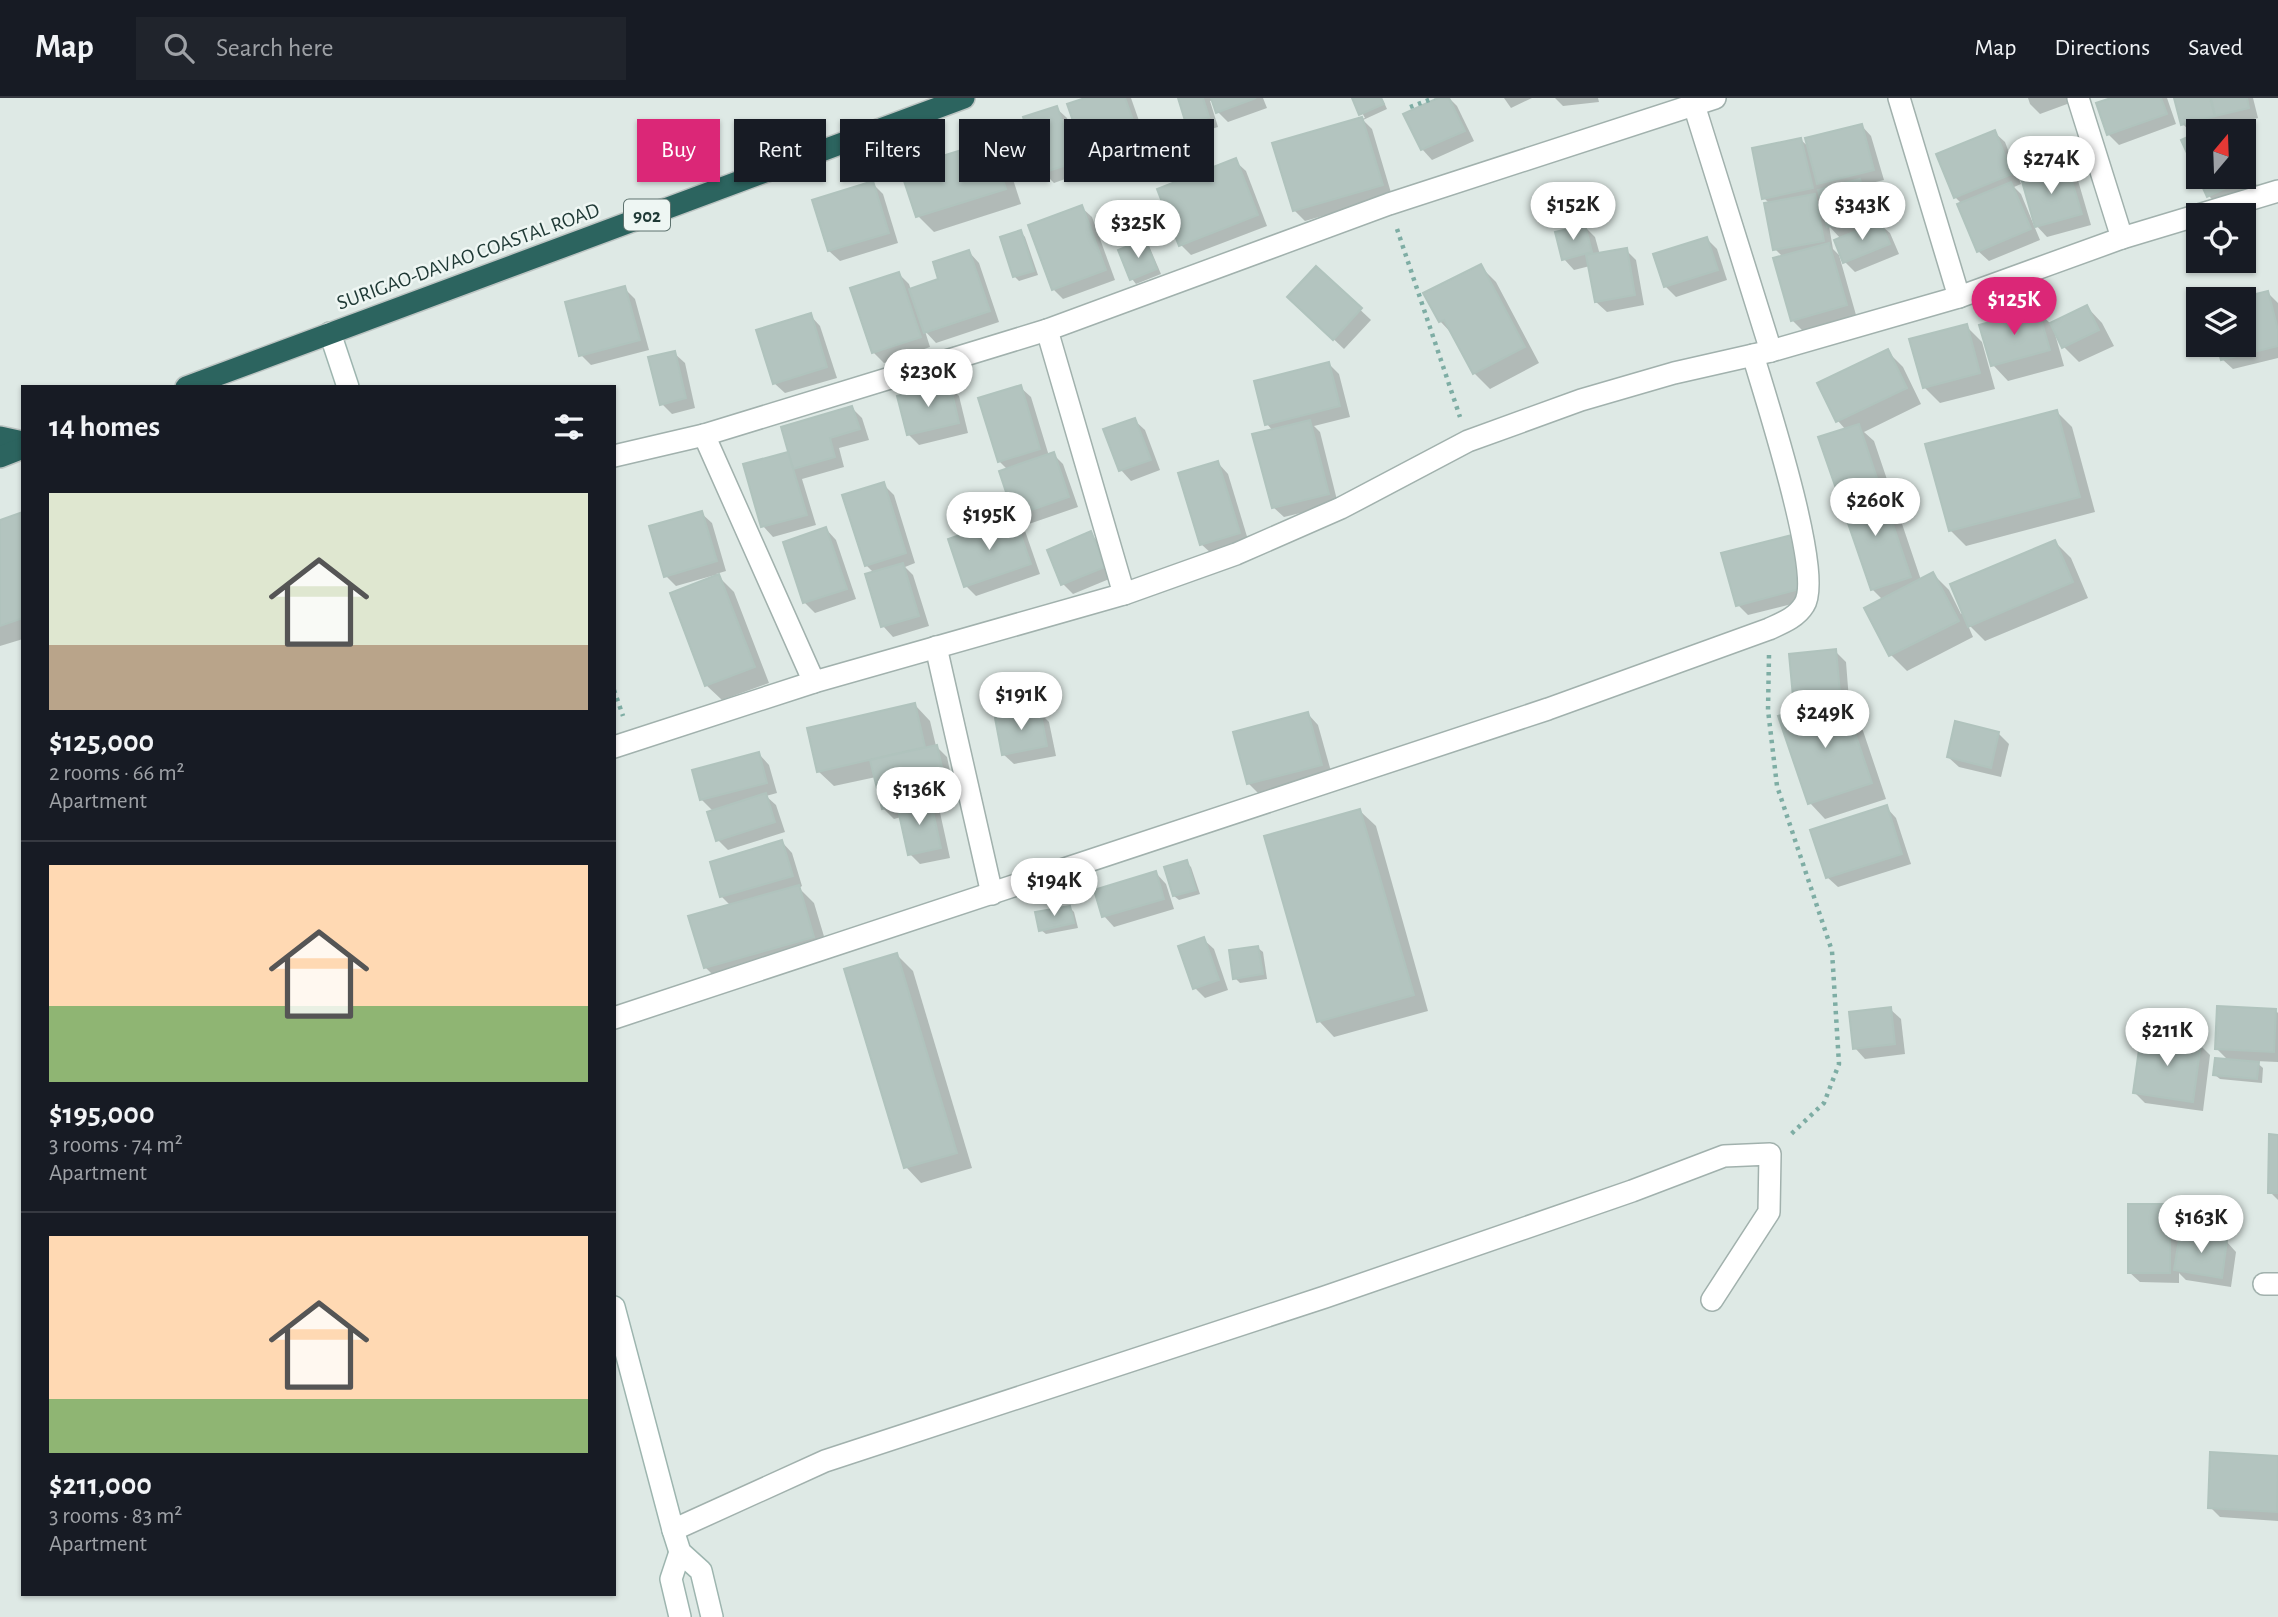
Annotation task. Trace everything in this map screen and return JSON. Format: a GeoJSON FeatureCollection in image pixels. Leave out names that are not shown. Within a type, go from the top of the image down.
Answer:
{"type":"FeatureCollection","features":[{"type":"Feature","properties":{"kind":"highway","name":"SURIGAO-DAVAO COASTAL ROAD"},"geometry":{"type":"LineString","coordinates":[[191,385],[964,98]]}},
{"type":"Feature","properties":{"kind":"highway"},"geometry":{"type":"LineString","coordinates":[[0,437],[21,442]]}},
{"type":"Feature","properties":{"kind":"highway"},"geometry":{"type":"LineString","coordinates":[[0,457],[21,449]]}},
{"type":"Feature","properties":{"kind":"street"},"geometry":{"type":"LineString","coordinates":[[616,456],[704,435],[1047,330],[1389,204],[1715,98]]}},
{"type":"Feature","properties":{"kind":"street"},"geometry":{"type":"LineString","coordinates":[[1899,98],[1959,297]]}},
{"type":"Feature","properties":{"kind":"street"},"geometry":{"type":"LineString","coordinates":[[2078,98],[2122,239]]}},
{"type":"Feature","properties":{"kind":"street"},"geometry":{"type":"LineString","coordinates":[[616,1017],[1548,709],[1769,629],[1792,618],[1805,604],[1810,587],[1809,566],[1762,353],[1694,105]]}},
{"type":"Feature","properties":{"kind":"street"},"geometry":{"type":"LineString","coordinates":[[616,746],[814,682],[1124,594],[1236,554],[1318,519],[1468,441],[1581,400],[1674,373],[1762,353],[1959,297],[2122,239],[2278,191]]}},
{"type":"Feature","properties":{"kind":"street"},"geometry":{"type":"LineString","coordinates":[[1047,330],[1124,594]]}},
{"type":"Feature","properties":{"kind":"street"},"geometry":{"type":"LineString","coordinates":[[330,333],[347,385]]}},
{"type":"Feature","properties":{"kind":"street"},"geometry":{"type":"LineString","coordinates":[[704,435],[814,682]]}},
{"type":"Feature","properties":{"kind":"street"},"geometry":{"type":"LineString","coordinates":[[936,647],[992,894]]}},
{"type":"Feature","properties":{"kind":"street"},"geometry":{"type":"LineString","coordinates":[[673,1530],[825,1461],[1325,1297],[1632,1191],[1724,1156],[1770,1154],[1769,1212],[1712,1300]]}},
{"type":"Feature","properties":{"kind":"street"},"geometry":{"type":"LineString","coordinates":[[616,1315],[673,1530],[680,1552],[701,1571],[712,1617]]}},
{"type":"Feature","properties":{"kind":"street"},"geometry":{"type":"LineString","coordinates":[[680,1552],[671,1578],[680,1617]]}},
{"type":"Feature","properties":{"kind":"path"},"geometry":{"type":"LineString","coordinates":[[1410,107],[1434,98]]}},
{"type":"Feature","properties":{"kind":"path"},"geometry":{"type":"LineString","coordinates":[[1389,204],[1468,441]]}},
{"type":"Feature","properties":{"kind":"path"},"geometry":{"type":"LineString","coordinates":[[1769,629],[1768,710],[1777,786],[1832,951],[1839,1064],[1824,1103],[1770,1154]]}},
{"type":"Feature","properties":{"kind":"building"},"geometry":{"type":"Polygon","coordinates":[[[1085,98],[1125,98],[1133,119],[1072,119],[1067,104],[1085,98]]]}},
{"type":"Feature","properties":{"kind":"building"},"geometry":{"type":"Polygon","coordinates":[[[1178,98],[1203,98],[1209,117],[1184,119],[1178,98]]]}},
{"type":"Feature","properties":{"kind":"building"},"geometry":{"type":"Polygon","coordinates":[[[1211,98],[1256,98],[1216,113],[1211,98]]]}},
{"type":"Feature","properties":{"kind":"building"},"geometry":{"type":"Polygon","coordinates":[[[1352,98],[1381,98],[1384,104],[1359,115],[1352,98]]]}},
{"type":"Feature","properties":{"kind":"building"},"geometry":{"type":"Polygon","coordinates":[[[1438,98],[1449,98],[1465,131],[1421,150],[1403,114],[1438,98]]]}},
{"type":"Feature","properties":{"kind":"building"},"geometry":{"type":"Polygon","coordinates":[[[2111,98],[2161,98],[2167,114],[2107,135],[2096,103],[2111,98]]]}},
{"type":"Feature","properties":{"kind":"building"},"geometry":{"type":"Polygon","coordinates":[[[2174,98],[2210,98],[2215,116],[2186,119],[2186,124],[2181,125],[2174,98]]]}},
{"type":"Feature","properties":{"kind":"building"},"geometry":{"type":"Polygon","coordinates":[[[2211,98],[2247,98],[2249,108],[2215,116],[2211,98]]]}},
{"type":"Feature","properties":{"kind":"building"},"geometry":{"type":"Polygon","coordinates":[[[1057,106],[1064,127],[1064,166],[1050,170],[1050,119],[1023,117],[1057,106]]]}},
{"type":"Feature","properties":{"kind":"building"},"geometry":{"type":"Polygon","coordinates":[[[1362,117],[1383,185],[1293,211],[1272,143],[1362,117]]]}},
{"type":"Feature","properties":{"kind":"building"},"geometry":{"type":"Polygon","coordinates":[[[1862,124],[1874,170],[1817,184],[1805,138],[1862,124]]]}},
{"type":"Feature","properties":{"kind":"building"},"geometry":{"type":"Polygon","coordinates":[[[1995,130],[2012,174],[1954,198],[1936,154],[1995,130]]]}},
{"type":"Feature","properties":{"kind":"building"},"geometry":{"type":"Polygon","coordinates":[[[1801,138],[1813,188],[1762,199],[1752,148],[1801,138]]]}},
{"type":"Feature","properties":{"kind":"building"},"geometry":{"type":"Polygon","coordinates":[[[2186,138],[2186,151],[2181,140],[2186,138]]]}},
{"type":"Feature","properties":{"kind":"building"},"geometry":{"type":"Polygon","coordinates":[[[959,151],[959,182],[1004,182],[1006,189],[916,217],[904,182],[945,182],[945,155],[959,151]]]}},
{"type":"Feature","properties":{"kind":"building"},"geometry":{"type":"Polygon","coordinates":[[[1236,158],[1258,215],[1179,246],[1157,189],[1175,182],[1214,182],[1214,167],[1236,158]]]}},
{"type":"Feature","properties":{"kind":"building"},"geometry":{"type":"Polygon","coordinates":[[[2067,165],[2082,214],[2035,227],[2021,178],[2067,165]]]}},
{"type":"Feature","properties":{"kind":"building"},"geometry":{"type":"Polygon","coordinates":[[[1860,179],[1870,217],[1827,227],[1818,190],[1860,179]]]}},
{"type":"Feature","properties":{"kind":"building"},"geometry":{"type":"Polygon","coordinates":[[[873,182],[889,233],[828,251],[812,200],[873,182]]]}},
{"type":"Feature","properties":{"kind":"building"},"geometry":{"type":"Polygon","coordinates":[[[2011,182],[2031,229],[1977,252],[1957,204],[2011,182]]]}},
{"type":"Feature","properties":{"kind":"building"},"geometry":{"type":"Polygon","coordinates":[[[2203,189],[2224,189],[2207,197],[2203,189]]]}},
{"type":"Feature","properties":{"kind":"building"},"geometry":{"type":"Polygon","coordinates":[[[1815,194],[1824,241],[1773,250],[1764,203],[1815,194]]]}},
{"type":"Feature","properties":{"kind":"building"},"geometry":{"type":"Polygon","coordinates":[[[1082,205],[1106,270],[1052,290],[1028,225],[1082,205]]]}},
{"type":"Feature","properties":{"kind":"building"},"geometry":{"type":"Polygon","coordinates":[[[1880,221],[1890,244],[1843,263],[1834,240],[1880,221]]]}},
{"type":"Feature","properties":{"kind":"building"},"geometry":{"type":"Polygon","coordinates":[[[1585,225],[1592,252],[1562,260],[1555,232],[1585,225]]]}},
{"type":"Feature","properties":{"kind":"building"},"geometry":{"type":"Polygon","coordinates":[[[1021,230],[1034,271],[1013,277],[1000,237],[1021,230]]]}},
{"type":"Feature","properties":{"kind":"building"},"geometry":{"type":"Polygon","coordinates":[[[1707,237],[1718,270],[1664,287],[1653,254],[1707,237]]]}},
{"type":"Feature","properties":{"kind":"building"},"geometry":{"type":"Polygon","coordinates":[[[1145,239],[1157,269],[1130,280],[1118,250],[1145,239]]]}},
{"type":"Feature","properties":{"kind":"building"},"geometry":{"type":"Polygon","coordinates":[[[1829,243],[1847,305],[1791,321],[1773,258],[1829,243]]]}},
{"type":"Feature","properties":{"kind":"building"},"geometry":{"type":"Polygon","coordinates":[[[1627,248],[1635,295],[1595,302],[1586,255],[1627,248]]]}},
{"type":"Feature","properties":{"kind":"building"},"geometry":{"type":"Polygon","coordinates":[[[969,250],[990,311],[924,333],[909,289],[938,279],[933,262],[969,250]]]}},
{"type":"Feature","properties":{"kind":"building"},"geometry":{"type":"Polygon","coordinates":[[[1481,264],[1525,347],[1473,374],[1444,320],[1439,322],[1423,293],[1481,264]]]}},
{"type":"Feature","properties":{"kind":"building"},"geometry":{"type":"Polygon","coordinates":[[[1316,266],[1362,308],[1333,340],[1287,297],[1316,266]]]}},
{"type":"Feature","properties":{"kind":"building"},"geometry":{"type":"Polygon","coordinates":[[[899,272],[921,337],[872,353],[850,288],[899,272]]]}},
{"type":"Feature","properties":{"kind":"building"},"geometry":{"type":"Polygon","coordinates":[[[625,286],[640,340],[579,356],[565,302],[625,286]]]}},
{"type":"Feature","properties":{"kind":"building"},"geometry":{"type":"Polygon","coordinates":[[[2268,291],[2278,330],[2278,346],[2256,351],[2256,294],[2268,291]]]}},
{"type":"Feature","properties":{"kind":"building"},"geometry":{"type":"Polygon","coordinates":[[[2087,305],[2099,330],[2062,348],[2050,323],[2087,305]]]}},
{"type":"Feature","properties":{"kind":"building"},"geometry":{"type":"Polygon","coordinates":[[[2038,309],[2050,350],[1991,366],[1979,325],[2038,309]]]}},
{"type":"Feature","properties":{"kind":"building"},"geometry":{"type":"Polygon","coordinates":[[[811,313],[827,367],[773,384],[756,330],[811,313]]]}},
{"type":"Feature","properties":{"kind":"building"},"geometry":{"type":"Polygon","coordinates":[[[1967,324],[1980,373],[1923,388],[1909,339],[1967,324]]]}},
{"type":"Feature","properties":{"kind":"building"},"geometry":{"type":"Polygon","coordinates":[[[1888,349],[1907,388],[1836,422],[1817,383],[1888,349]]]}},
{"type":"Feature","properties":{"kind":"building"},"geometry":{"type":"Polygon","coordinates":[[[675,351],[686,398],[660,405],[648,357],[675,351]]]}},
{"type":"Feature","properties":{"kind":"building"},"geometry":{"type":"Polygon","coordinates":[[[1329,362],[1340,406],[1265,425],[1254,381],[1329,362]]]}},
{"type":"Feature","properties":{"kind":"building"},"geometry":{"type":"Polygon","coordinates":[[[950,384],[959,423],[907,435],[897,396],[950,384]]]}},
{"type":"Feature","properties":{"kind":"building"},"geometry":{"type":"Polygon","coordinates":[[[1021,385],[1040,449],[998,462],[978,398],[1021,385]]]}},
{"type":"Feature","properties":{"kind":"building"},"geometry":{"type":"Polygon","coordinates":[[[852,406],[860,429],[830,438],[835,457],[793,469],[781,427],[852,406]]]}},
{"type":"Feature","properties":{"kind":"building"},"geometry":{"type":"Polygon","coordinates":[[[2057,410],[2080,497],[1949,531],[1925,444],[2057,410]]]}},
{"type":"Feature","properties":{"kind":"building"},"geometry":{"type":"Polygon","coordinates":[[[1135,418],[1151,460],[1119,471],[1103,429],[1135,418]]]}},
{"type":"Feature","properties":{"kind":"building"},"geometry":{"type":"Polygon","coordinates":[[[1310,420],[1329,494],[1272,508],[1252,434],[1310,420]]]}},
{"type":"Feature","properties":{"kind":"building"},"geometry":{"type":"Polygon","coordinates":[[[1859,424],[1880,487],[1840,500],[1818,437],[1859,424]]]}},
{"type":"Feature","properties":{"kind":"building"},"geometry":{"type":"Polygon","coordinates":[[[788,452],[807,515],[761,527],[743,464],[788,452]]]}},
{"type":"Feature","properties":{"kind":"building"},"geometry":{"type":"Polygon","coordinates":[[[1054,452],[1069,497],[1014,516],[999,471],[1054,452]]]}},
{"type":"Feature","properties":{"kind":"building"},"geometry":{"type":"Polygon","coordinates":[[[1218,461],[1240,533],[1200,545],[1178,473],[1218,461]]]}},
{"type":"Feature","properties":{"kind":"building"},"geometry":{"type":"Polygon","coordinates":[[[884,482],[906,553],[865,566],[842,495],[884,482]]]}},
{"type":"Feature","properties":{"kind":"building"},"geometry":{"type":"Polygon","coordinates":[[[1880,487],[1911,577],[1871,590],[1840,500],[1880,487]]]}},
{"type":"Feature","properties":{"kind":"building"},"geometry":{"type":"Polygon","coordinates":[[[702,511],[717,561],[664,577],[649,526],[702,511]]]}},
{"type":"Feature","properties":{"kind":"building"},"geometry":{"type":"Polygon","coordinates":[[[21,513],[21,619],[0,626],[0,520],[21,513]]]}},
{"type":"Feature","properties":{"kind":"building"},"geometry":{"type":"Polygon","coordinates":[[[1014,516],[1031,564],[964,587],[948,539],[1014,516]]]}},
{"type":"Feature","properties":{"kind":"building"},"geometry":{"type":"Polygon","coordinates":[[[826,527],[847,589],[803,603],[783,542],[826,527]]]}},
{"type":"Feature","properties":{"kind":"building"},"geometry":{"type":"Polygon","coordinates":[[[1091,531],[1105,567],[1061,585],[1047,550],[1091,531]]]}},
{"type":"Feature","properties":{"kind":"building"},"geometry":{"type":"Polygon","coordinates":[[[1792,535],[1807,587],[1736,606],[1721,553],[1792,535]]]}},
{"type":"Feature","properties":{"kind":"building"},"geometry":{"type":"Polygon","coordinates":[[[2055,540],[2073,582],[1968,627],[1950,584],[2055,540]]]}},
{"type":"Feature","properties":{"kind":"building"},"geometry":{"type":"Polygon","coordinates":[[[903,563],[919,616],[881,627],[865,574],[903,563]]]}},
{"type":"Feature","properties":{"kind":"building"},"geometry":{"type":"Polygon","coordinates":[[[1933,572],[1959,621],[1889,656],[1864,608],[1933,572]]]}},
{"type":"Feature","properties":{"kind":"building"},"geometry":{"type":"Polygon","coordinates":[[[719,574],[755,667],[705,686],[670,593],[719,574]]]}},
{"type":"Feature","properties":{"kind":"building"},"geometry":{"type":"Polygon","coordinates":[[[1836,649],[1840,693],[1793,697],[1789,654],[1836,649]]]}},
{"type":"Feature","properties":{"kind":"building"},"geometry":{"type":"Polygon","coordinates":[[[1842,695],[1872,783],[1808,804],[1778,716],[1842,695]]]}},
{"type":"Feature","properties":{"kind":"building"},"geometry":{"type":"Polygon","coordinates":[[[915,703],[925,747],[817,772],[807,728],[915,703]]]}},
{"type":"Feature","properties":{"kind":"building"},"geometry":{"type":"Polygon","coordinates":[[[1040,710],[1047,746],[1002,755],[995,718],[1040,710]]]}},
{"type":"Feature","properties":{"kind":"building"},"geometry":{"type":"Polygon","coordinates":[[[1308,712],[1322,765],[1247,784],[1233,732],[1308,712]]]}},
{"type":"Feature","properties":{"kind":"building"},"geometry":{"type":"Polygon","coordinates":[[[1955,721],[1999,732],[1991,768],[1947,757],[1955,721]]]}},
{"type":"Feature","properties":{"kind":"building"},"geometry":{"type":"Polygon","coordinates":[[[937,745],[948,794],[882,809],[870,760],[937,745]]]}},
{"type":"Feature","properties":{"kind":"building"},"geometry":{"type":"Polygon","coordinates":[[[759,752],[767,783],[700,800],[692,770],[759,752]]]}},
{"type":"Feature","properties":{"kind":"building"},"geometry":{"type":"Polygon","coordinates":[[[766,793],[775,822],[716,841],[707,812],[766,793]]]}},
{"type":"Feature","properties":{"kind":"building"},"geometry":{"type":"Polygon","coordinates":[[[930,798],[941,848],[908,855],[897,805],[930,798]]]}},
{"type":"Feature","properties":{"kind":"building"},"geometry":{"type":"Polygon","coordinates":[[[1887,805],[1902,854],[1826,878],[1810,830],[1887,805]]]}},
{"type":"Feature","properties":{"kind":"building"},"geometry":{"type":"Polygon","coordinates":[[[1360,809],[1414,995],[1317,1022],[1264,836],[1360,809]]]}},
{"type":"Feature","properties":{"kind":"building"},"geometry":{"type":"Polygon","coordinates":[[[782,840],[793,876],[720,897],[710,862],[782,840]]]}},
{"type":"Feature","properties":{"kind":"building"},"geometry":{"type":"Polygon","coordinates":[[[1187,860],[1196,890],[1173,896],[1164,867],[1187,860]]]}},
{"type":"Feature","properties":{"kind":"building"},"geometry":{"type":"Polygon","coordinates":[[[1156,871],[1164,899],[1102,917],[1094,890],[1156,871]]]}},
{"type":"Feature","properties":{"kind":"building"},"geometry":{"type":"Polygon","coordinates":[[[799,885],[814,937],[704,968],[688,916],[799,885]]]}},
{"type":"Feature","properties":{"kind":"building"},"geometry":{"type":"Polygon","coordinates":[[[1070,906],[1074,923],[1039,931],[1035,912],[1070,906]]]}},
{"type":"Feature","properties":{"kind":"building"},"geometry":{"type":"Polygon","coordinates":[[[1204,937],[1219,980],[1193,989],[1178,946],[1204,937]]]}},
{"type":"Feature","properties":{"kind":"building"},"geometry":{"type":"Polygon","coordinates":[[[1258,946],[1263,974],[1233,979],[1229,950],[1258,946]]]}},
{"type":"Feature","properties":{"kind":"building"},"geometry":{"type":"Polygon","coordinates":[[[897,953],[957,1153],[904,1168],[844,969],[897,953]]]}},
{"type":"Feature","properties":{"kind":"building"},"geometry":{"type":"Polygon","coordinates":[[[2217,1006],[2276,1009],[2274,1052],[2215,1049],[2217,1006]]]}},
{"type":"Feature","properties":{"kind":"building"},"geometry":{"type":"Polygon","coordinates":[[[1891,1007],[1895,1044],[1853,1049],[1849,1012],[1891,1007]]]}},
{"type":"Feature","properties":{"kind":"building"},"geometry":{"type":"Polygon","coordinates":[[[2141,1035],[2201,1043],[2193,1102],[2133,1093],[2141,1035]]]}},
{"type":"Feature","properties":{"kind":"building"},"geometry":{"type":"Polygon","coordinates":[[[2215,1058],[2259,1062],[2257,1079],[2213,1075],[2215,1058]]]}},
{"type":"Feature","properties":{"kind":"building"},"geometry":{"type":"Polygon","coordinates":[[[2269,1134],[2278,1135],[2278,1193],[2268,1193],[2269,1134]]]}},
{"type":"Feature","properties":{"kind":"building"},"geometry":{"type":"Polygon","coordinates":[[[2223,1198],[2225,1231],[2197,1232],[2196,1199],[2223,1198]]]}},
{"type":"Feature","properties":{"kind":"building"},"geometry":{"type":"Polygon","coordinates":[[[2177,1203],[2195,1205],[2193,1226],[2175,1224],[2177,1203]]]}},
{"type":"Feature","properties":{"kind":"building"},"geometry":{"type":"Polygon","coordinates":[[[2128,1204],[2170,1204],[2170,1273],[2128,1273],[2128,1204]]]}},
{"type":"Feature","properties":{"kind":"building"},"geometry":{"type":"Polygon","coordinates":[[[2180,1233],[2227,1240],[2222,1278],[2174,1270],[2180,1233]]]}},
{"type":"Feature","properties":{"kind":"building"},"geometry":{"type":"Polygon","coordinates":[[[2210,1452],[2278,1456],[2277,1512],[2208,1508],[2210,1452]]]}}]}
